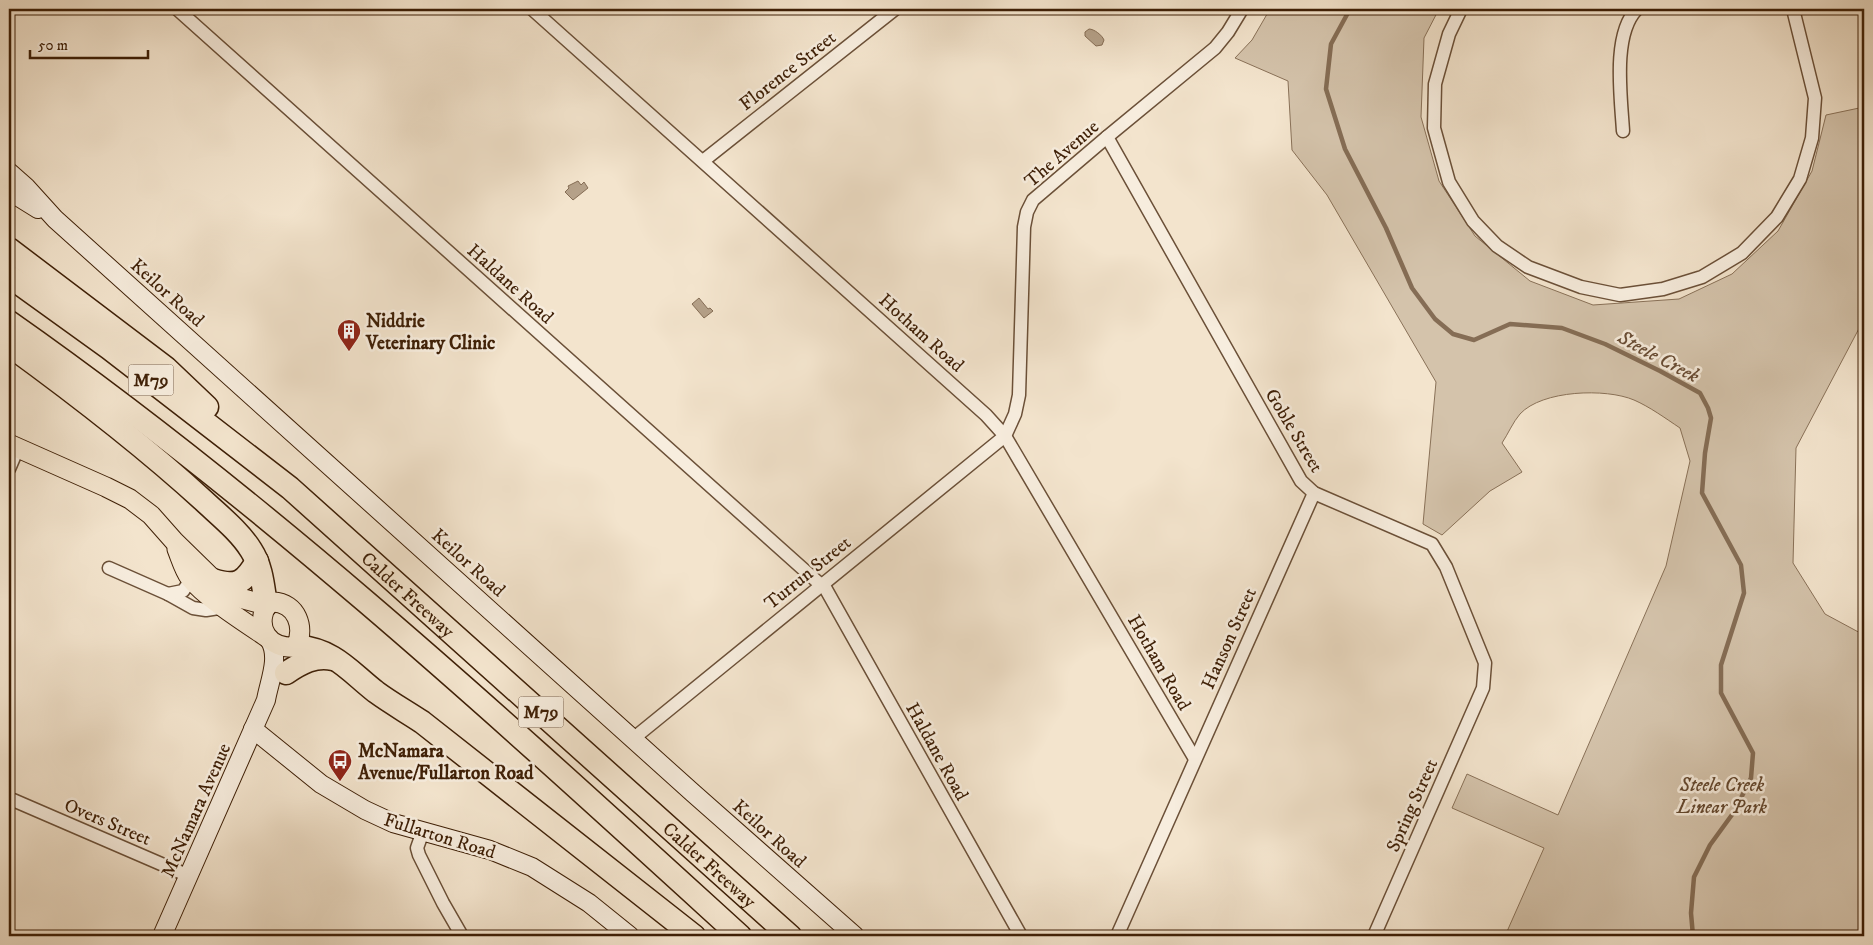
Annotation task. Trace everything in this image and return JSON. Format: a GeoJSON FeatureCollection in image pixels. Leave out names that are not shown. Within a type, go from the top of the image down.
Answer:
{"type":"FeatureCollection","features":[{"type":"Feature","properties":{"kind":"highway"},"geometry":{"type":"LineString","coordinates":[[9,249],[166,368],[290,488]]}},
{"type":"Feature","properties":{"kind":"highway","name":"Calder Freeway"},"geometry":{"type":"LineString","coordinates":[[9,276],[109,348],[290,488],[790,936]]}},
{"type":"Feature","properties":{"kind":"highway","name":"Calder Freeway"},"geometry":{"type":"LineString","coordinates":[[9,322],[195,460],[347,586],[471,693],[740,936]]}},
{"type":"Feature","properties":{"kind":"highway"},"geometry":{"type":"LineString","coordinates":[[9,345],[176,476],[244,540],[257,561],[263,582],[266,605]]}},
{"type":"Feature","properties":{"kind":"highway"},"geometry":{"type":"LineString","coordinates":[[202,580],[229,584],[239,583],[257,561]]}},
{"type":"Feature","properties":{"kind":"highway"},"geometry":{"type":"LineString","coordinates":[[297,647],[316,650],[336,659],[350,669],[382,696],[422,722],[694,936]]}},
{"type":"Feature","properties":{"kind":"highway"},"geometry":{"type":"LineString","coordinates":[[286,673],[312,659],[324,657],[336,659]]}},
{"type":"Feature","properties":{"kind":"main road","name":"Keilor Road"},"geometry":{"type":"LineString","coordinates":[[9,172],[26,187],[55,219],[693,793],[855,936]]}},
{"type":"Feature","properties":{"kind":"main road","name":"Keilor Road"},"geometry":{"type":"LineString","coordinates":[[9,191],[55,219]]}},
{"type":"Feature","properties":{"kind":"main road"},"geometry":{"type":"LineString","coordinates":[[13,446],[130,499],[151,514],[174,541],[202,580],[225,607],[282,647],[297,647],[300,631],[296,614],[288,606],[273,602],[266,605],[247,600],[202,580]]}},
{"type":"Feature","properties":{"kind":"main road"},"geometry":{"type":"LineString","coordinates":[[266,605],[262,622],[264,633],[269,639]]}},
{"type":"Feature","properties":{"kind":"main road","name":"McNamara Avenue"},"geometry":{"type":"LineString","coordinates":[[162,936],[266,700],[275,660],[274,648],[269,639]]}},
{"type":"Feature","properties":{"kind":"main road","name":"McNamara Avenue"},"geometry":{"type":"LineString","coordinates":[[266,700],[286,673],[297,647]]}},
{"type":"Feature","properties":{"kind":"main road","name":"Fullarton Road"},"geometry":{"type":"LineString","coordinates":[[253,729],[312,777],[335,793],[393,823],[490,850],[532,867],[589,903],[630,936]]}},
{"type":"Feature","properties":{"kind":"street","name":"Haldane Road"},"geometry":{"type":"LineString","coordinates":[[177,9],[822,584],[1021,936]]}},
{"type":"Feature","properties":{"kind":"street","name":"Hotham Road"},"geometry":{"type":"LineString","coordinates":[[532,9],[985,414],[1005,436],[1195,759]]}},
{"type":"Feature","properties":{"kind":"street","name":"The Avenue"},"geometry":{"type":"LineString","coordinates":[[1005,436],[1015,414],[1019,395],[1024,227],[1027,212],[1038,196],[1215,48],[1228,32],[1242,9]]}},
{"type":"Feature","properties":{"kind":"street"},"geometry":{"type":"LineString","coordinates":[[1461,9],[1449,34],[1435,84],[1434,128],[1449,182],[1472,221],[1498,246],[1528,268],[1581,287],[1620,295],[1663,289],[1702,278],[1742,253],[1777,217],[1800,179],[1812,138],[1815,98],[1793,9]]}},
{"type":"Feature","properties":{"kind":"street"},"geometry":{"type":"LineString","coordinates":[[1623,131],[1619,64],[1623,38],[1637,9]]}},
{"type":"Feature","properties":{"kind":"street","name":"Florence Street"},"geometry":{"type":"LineString","coordinates":[[703,162],[889,10]]}},
{"type":"Feature","properties":{"kind":"street","name":"Goble Street"},"geometry":{"type":"LineString","coordinates":[[1107,137],[1301,480],[1314,493],[1432,544],[1446,567],[1485,663],[1483,688]]}},
{"type":"Feature","properties":{"kind":"street","name":"Turrun Street"},"geometry":{"type":"LineString","coordinates":[[634,738],[1005,436]]}},
{"type":"Feature","properties":{"kind":"street"},"geometry":{"type":"LineString","coordinates":[[9,469],[13,446]]}},
{"type":"Feature","properties":{"kind":"street","name":"Hanson Street"},"geometry":{"type":"LineString","coordinates":[[1117,936],[1314,493]]}},
{"type":"Feature","properties":{"kind":"street"},"geometry":{"type":"LineString","coordinates":[[109,568],[168,594],[198,610],[225,607]]}},
{"type":"Feature","properties":{"kind":"street"},"geometry":{"type":"LineString","coordinates":[[168,594],[183,592],[202,580]]}},
{"type":"Feature","properties":{"kind":"street","name":"Spring Street"},"geometry":{"type":"LineString","coordinates":[[1374,936],[1483,688]]}},
{"type":"Feature","properties":{"kind":"street","name":"Overs Street"},"geometry":{"type":"LineString","coordinates":[[13,800],[189,876]]}},
{"type":"Feature","properties":{"kind":"street"},"geometry":{"type":"LineString","coordinates":[[423,831],[417,848],[419,855],[462,936]]}},
{"type":"Feature","properties":{"kind":"green space","name":"Steele Creek Linear Park"},"geometry":{"type":"Polygon","coordinates":[[[1270,9],[1439,9],[1424,38],[1421,117],[1439,181],[1475,236],[1530,281],[1593,305],[1679,299],[1732,274],[1778,231],[1812,171],[1826,115],[1864,107],[1864,319],[1796,448],[1793,563],[1825,614],[1864,635],[1864,936],[1505,936],[1544,848],[1452,808],[1467,774],[1558,815],[1666,566],[1690,461],[1680,428],[1634,400],[1622,396],[1591,393],[1558,396],[1530,406],[1520,414],[1502,443],[1522,472],[1490,491],[1442,535],[1423,524],[1436,382],[1327,195],[1292,150],[1288,81],[1235,58],[1252,40],[1270,9]]]}},
{"type":"Feature","properties":{"kind":"shaded area"},"geometry":{"type":"Polygon","coordinates":[[[1089,29],[1102,36],[1104,40],[1102,45],[1096,46],[1085,36],[1085,32],[1089,29]]]}},
{"type":"Feature","properties":{"kind":"shaded area"},"geometry":{"type":"Polygon","coordinates":[[[578,181],[581,185],[584,182],[588,188],[573,200],[565,192],[569,188],[568,186],[578,181]]]}},
{"type":"Feature","properties":{"kind":"shaded area"},"geometry":{"type":"Polygon","coordinates":[[[699,298],[708,309],[710,308],[713,311],[704,318],[692,304],[699,298]]]}},
{"type":"Feature","properties":{"kind":"waterway","name":"Steele Creek"},"geometry":{"type":"LineString","coordinates":[[1350,9],[1331,44],[1326,89],[1345,149],[1386,228],[1412,288],[1435,319],[1453,334],[1474,340],[1510,324],[1562,328],[1605,344],[1660,371],[1700,393],[1708,408],[1711,418],[1705,453],[1702,493],[1741,565],[1744,593],[1721,665],[1721,693],[1753,753],[1751,778],[1734,812],[1710,845],[1694,877],[1691,913],[1693,936]]}},
{"type":"Feature","properties":{"kind":"place","name":"Niddrie Veterinary Clinic"},"geometry":{"type":"Point","coordinates":[349,352]}},
{"type":"Feature","properties":{"kind":"place","name":"McNamara Avenue/Fullarton Road"},"geometry":{"type":"Point","coordinates":[340,782]}}]}
